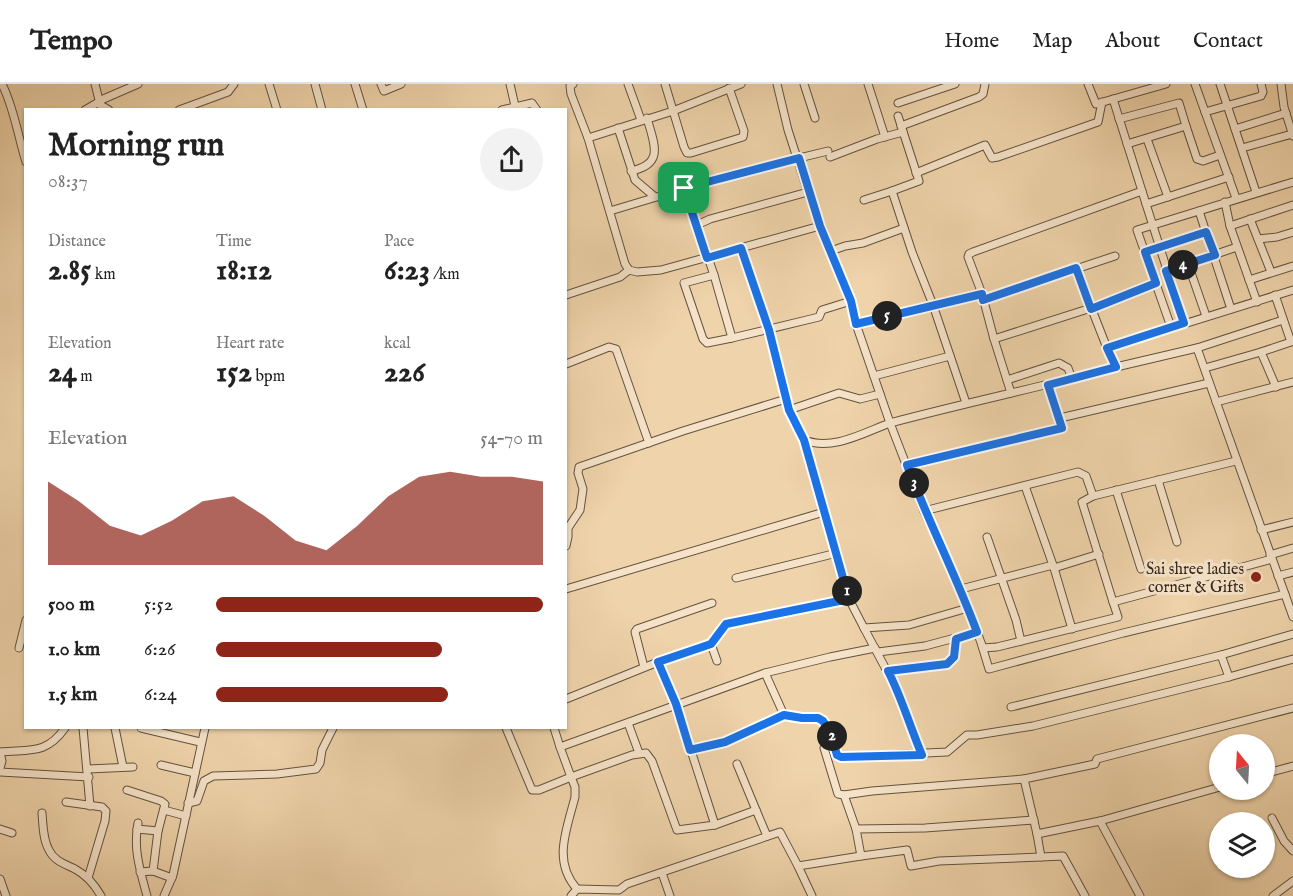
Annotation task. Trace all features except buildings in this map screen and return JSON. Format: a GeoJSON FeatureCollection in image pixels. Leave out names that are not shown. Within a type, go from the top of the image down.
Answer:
{"type":"FeatureCollection","features":[{"type":"Feature","properties":{"kind":"street"},"geometry":{"type":"LineString","coordinates":[[2,84],[12,104],[14,125],[24,156]]}},
{"type":"Feature","properties":{"kind":"street"},"geometry":{"type":"LineString","coordinates":[[95,84],[104,107]]}},
{"type":"Feature","properties":{"kind":"street"},"geometry":{"type":"LineString","coordinates":[[104,107],[101,100],[138,84]]}},
{"type":"Feature","properties":{"kind":"street"},"geometry":{"type":"LineString","coordinates":[[184,108],[228,92],[234,84]]}},
{"type":"Feature","properties":{"kind":"street"},"geometry":{"type":"LineString","coordinates":[[269,84],[276,108]]}},
{"type":"Feature","properties":{"kind":"street"},"geometry":{"type":"LineString","coordinates":[[315,84],[321,108]]}},
{"type":"Feature","properties":{"kind":"street"},"geometry":{"type":"LineString","coordinates":[[381,84],[384,91],[401,84]]}},
{"type":"Feature","properties":{"kind":"street"},"geometry":{"type":"LineString","coordinates":[[510,84],[515,105]]}},
{"type":"Feature","properties":{"kind":"street"},"geometry":{"type":"LineString","coordinates":[[573,84],[570,86],[571,94],[588,138],[625,264],[629,270],[637,272],[661,270],[820,226]]}},
{"type":"Feature","properties":{"kind":"street"},"geometry":{"type":"LineString","coordinates":[[628,84],[644,119],[655,153],[647,167],[631,171]]}},
{"type":"Feature","properties":{"kind":"street"},"geometry":{"type":"LineString","coordinates":[[665,84],[687,153],[743,137],[744,131],[729,88]]}},
{"type":"Feature","properties":{"kind":"street"},"geometry":{"type":"LineString","coordinates":[[712,84],[714,93]]}},
{"type":"Feature","properties":{"kind":"street"},"geometry":{"type":"LineString","coordinates":[[588,138],[673,111],[741,84]]}},
{"type":"Feature","properties":{"kind":"street"},"geometry":{"type":"LineString","coordinates":[[777,84],[788,130],[799,158],[808,192],[851,301],[856,324],[890,423],[924,511],[961,589],[989,669],[1123,633],[1288,597]]}},
{"type":"Feature","properties":{"kind":"street"},"geometry":{"type":"LineString","coordinates":[[804,84],[815,118]]}},
{"type":"Feature","properties":{"kind":"street"},"geometry":{"type":"LineString","coordinates":[[868,84],[885,137]]}},
{"type":"Feature","properties":{"kind":"street"},"geometry":{"type":"LineString","coordinates":[[898,104],[955,84]]}},
{"type":"Feature","properties":{"kind":"street"},"geometry":{"type":"LineString","coordinates":[[610,212],[684,188],[820,151],[829,154],[885,137],[979,97],[983,94],[985,84]]}},
{"type":"Feature","properties":{"kind":"street"},"geometry":{"type":"LineString","coordinates":[[1089,84],[1096,104],[1166,84]]}},
{"type":"Feature","properties":{"kind":"street"},"geometry":{"type":"LineString","coordinates":[[1195,84],[1236,198]]}},
{"type":"Feature","properties":{"kind":"street"},"geometry":{"type":"LineString","coordinates":[[1220,84],[1256,192]]}},
{"type":"Feature","properties":{"kind":"street"},"geometry":{"type":"LineString","coordinates":[[1205,111],[1260,96],[1263,92],[1261,84]]}},
{"type":"Feature","properties":{"kind":"street"},"geometry":{"type":"LineString","coordinates":[[1242,148],[1292,135],[1281,84]]}},
{"type":"Feature","properties":{"kind":"street"},"geometry":{"type":"LineString","coordinates":[[357,85],[363,108]]}},
{"type":"Feature","properties":{"kind":"street"},"geometry":{"type":"LineString","coordinates":[[1113,99],[1184,323]]}},
{"type":"Feature","properties":{"kind":"street"},"geometry":{"type":"LineString","coordinates":[[916,173],[985,145],[992,158],[998,157],[1098,122],[1102,102]]}},
{"type":"Feature","properties":{"kind":"street"},"geometry":{"type":"LineString","coordinates":[[507,108],[532,103],[536,108]]}},
{"type":"Feature","properties":{"kind":"street"},"geometry":{"type":"LineString","coordinates":[[1119,119],[1179,103],[1197,159],[1203,161],[1220,155]]}},
{"type":"Feature","properties":{"kind":"street"},"geometry":{"type":"LineString","coordinates":[[1235,129],[1286,112]]}},
{"type":"Feature","properties":{"kind":"street"},"geometry":{"type":"LineString","coordinates":[[864,200],[919,181],[898,116]]}},
{"type":"Feature","properties":{"kind":"street"},"geometry":{"type":"LineString","coordinates":[[1127,144],[1186,126]]}},
{"type":"Feature","properties":{"kind":"street"},"geometry":{"type":"LineString","coordinates":[[618,128],[631,171],[638,184],[655,197]]}},
{"type":"Feature","properties":{"kind":"street"},"geometry":{"type":"LineString","coordinates":[[1147,139],[1168,197]]}},
{"type":"Feature","properties":{"kind":"street"},"geometry":{"type":"LineString","coordinates":[[1146,204],[1229,177]]}},
{"type":"Feature","properties":{"kind":"street"},"geometry":{"type":"LineString","coordinates":[[1171,327],[1137,230],[1293,182]]}},
{"type":"Feature","properties":{"kind":"street"},"geometry":{"type":"LineString","coordinates":[[684,188],[714,275],[732,338]]}},
{"type":"Feature","properties":{"kind":"street"},"geometry":{"type":"LineString","coordinates":[[892,191],[966,403]]}},
{"type":"Feature","properties":{"kind":"street"},"geometry":{"type":"LineString","coordinates":[[1011,393],[968,257],[969,254],[1142,191]]}},
{"type":"Feature","properties":{"kind":"street"},"geometry":{"type":"LineString","coordinates":[[696,225],[808,192]]}},
{"type":"Feature","properties":{"kind":"street"},"geometry":{"type":"LineString","coordinates":[[1225,202],[1230,226],[1257,302]]}},
{"type":"Feature","properties":{"kind":"street"},"geometry":{"type":"LineString","coordinates":[[1230,226],[1293,205]]}},
{"type":"Feature","properties":{"kind":"street"},"geometry":{"type":"LineString","coordinates":[[1199,211],[1231,309]]}},
{"type":"Feature","properties":{"kind":"street"},"geometry":{"type":"LineString","coordinates":[[1250,219],[1271,272]]}},
{"type":"Feature","properties":{"kind":"street"},"geometry":{"type":"LineString","coordinates":[[831,251],[863,243],[904,228]]}},
{"type":"Feature","properties":{"kind":"street"},"geometry":{"type":"LineString","coordinates":[[1145,252],[1206,232]]}},
{"type":"Feature","properties":{"kind":"street"},"geometry":{"type":"LineString","coordinates":[[1258,239],[1293,232]]}},
{"type":"Feature","properties":{"kind":"street"},"geometry":{"type":"LineString","coordinates":[[1166,271],[1237,247]]}},
{"type":"Feature","properties":{"kind":"street"},"geometry":{"type":"LineString","coordinates":[[741,248],[769,330],[789,410],[804,440],[849,599],[897,690],[922,755]]}},
{"type":"Feature","properties":{"kind":"street"},"geometry":{"type":"LineString","coordinates":[[856,324],[933,305],[982,297],[1115,256]]}},
{"type":"Feature","properties":{"kind":"street"},"geometry":{"type":"LineString","coordinates":[[1188,264],[1206,316]]}},
{"type":"Feature","properties":{"kind":"street"},"geometry":{"type":"LineString","coordinates":[[1249,280],[1293,266]]}},
{"type":"Feature","properties":{"kind":"street"},"geometry":{"type":"LineString","coordinates":[[1076,268],[1116,367]]}},
{"type":"Feature","properties":{"kind":"street"},"geometry":{"type":"LineString","coordinates":[[567,296],[620,277],[629,270]]}},
{"type":"Feature","properties":{"kind":"street"},"geometry":{"type":"LineString","coordinates":[[714,275],[684,282],[703,339],[707,343],[819,317],[822,310],[851,301]]}},
{"type":"Feature","properties":{"kind":"street"},"geometry":{"type":"LineString","coordinates":[[994,339],[1091,309],[1156,283]]}},
{"type":"Feature","properties":{"kind":"street"},"geometry":{"type":"LineString","coordinates":[[1107,348],[1293,290]]}},
{"type":"Feature","properties":{"kind":"street"},"geometry":{"type":"LineString","coordinates":[[1205,368],[1291,342],[1275,295]]}},
{"type":"Feature","properties":{"kind":"street"},"geometry":{"type":"LineString","coordinates":[[804,440],[826,445],[842,441],[890,423],[1197,348],[1283,320]]}},
{"type":"Feature","properties":{"kind":"street"},"geometry":{"type":"LineString","coordinates":[[567,364],[609,347],[616,349],[649,443]]}},
{"type":"Feature","properties":{"kind":"street"},"geometry":{"type":"LineString","coordinates":[[1197,348],[1261,530],[1288,597],[1293,617]]}},
{"type":"Feature","properties":{"kind":"street"},"geometry":{"type":"LineString","coordinates":[[1261,352],[1276,387]]}},
{"type":"Feature","properties":{"kind":"street"},"geometry":{"type":"LineString","coordinates":[[874,376],[950,356]]}},
{"type":"Feature","properties":{"kind":"street"},"geometry":{"type":"LineString","coordinates":[[1007,381],[1059,363],[1068,368],[1072,379]]}},
{"type":"Feature","properties":{"kind":"street"},"geometry":{"type":"LineString","coordinates":[[1216,402],[1293,382]]}},
{"type":"Feature","properties":{"kind":"street"},"geometry":{"type":"LineString","coordinates":[[1060,418],[1209,383]]}},
{"type":"Feature","properties":{"kind":"street"},"geometry":{"type":"LineString","coordinates":[[907,465],[1062,428],[1048,385]]}},
{"type":"Feature","properties":{"kind":"street"},"geometry":{"type":"LineString","coordinates":[[789,410],[839,393],[860,399],[880,394]]}},
{"type":"Feature","properties":{"kind":"street"},"geometry":{"type":"LineString","coordinates":[[567,542],[568,528],[580,510],[583,489],[578,473],[579,467],[786,399]]}},
{"type":"Feature","properties":{"kind":"street"},"geometry":{"type":"LineString","coordinates":[[982,646],[983,648],[998,647],[1118,617],[1082,502],[1093,496],[1236,461]]}},
{"type":"Feature","properties":{"kind":"street"},"geometry":{"type":"LineString","coordinates":[[924,511],[1078,472],[1086,476],[1093,496]]}},
{"type":"Feature","properties":{"kind":"street"},"geometry":{"type":"LineString","coordinates":[[1158,480],[1177,542]]}},
{"type":"Feature","properties":{"kind":"street"},"geometry":{"type":"LineString","coordinates":[[1025,486],[1072,629]]}},
{"type":"Feature","properties":{"kind":"street"},"geometry":{"type":"LineString","coordinates":[[1116,490],[1141,569]]}},
{"type":"Feature","properties":{"kind":"street"},"geometry":{"type":"LineString","coordinates":[[567,589],[824,512]]}},
{"type":"Feature","properties":{"kind":"street"},"geometry":{"type":"LineString","coordinates":[[1261,530],[1293,522]]}},
{"type":"Feature","properties":{"kind":"street"},"geometry":{"type":"LineString","coordinates":[[987,537],[1021,641]]}},
{"type":"Feature","properties":{"kind":"street"},"geometry":{"type":"LineString","coordinates":[[1113,602],[1271,557],[1293,548]]}},
{"type":"Feature","properties":{"kind":"street"},"geometry":{"type":"LineString","coordinates":[[736,578],[837,553]]}},
{"type":"Feature","properties":{"kind":"street"},"geometry":{"type":"LineString","coordinates":[[961,589],[1099,554]]}},
{"type":"Feature","properties":{"kind":"street"},"geometry":{"type":"LineString","coordinates":[[1278,576],[1293,572]]}},
{"type":"Feature","properties":{"kind":"street"},"geometry":{"type":"LineString","coordinates":[[567,699],[644,667],[711,644],[726,624],[849,599]]}},
{"type":"Feature","properties":{"kind":"street"},"geometry":{"type":"LineString","coordinates":[[644,667],[635,632],[669,617],[712,603]]}},
{"type":"Feature","properties":{"kind":"street"},"geometry":{"type":"LineString","coordinates":[[864,628],[909,625],[968,608]]}},
{"type":"Feature","properties":{"kind":"street"},"geometry":{"type":"LineString","coordinates":[[19,648],[24,628]]}},
{"type":"Feature","properties":{"kind":"street"},"geometry":{"type":"LineString","coordinates":[[560,747],[765,673],[830,657],[925,646],[977,632]]}},
{"type":"Feature","properties":{"kind":"street"},"geometry":{"type":"LineString","coordinates":[[1011,707],[1221,655],[1293,634]]}},
{"type":"Feature","properties":{"kind":"street"},"geometry":{"type":"LineString","coordinates":[[888,671],[947,664],[954,657],[956,639]]}},
{"type":"Feature","properties":{"kind":"street"},"geometry":{"type":"LineString","coordinates":[[711,644],[717,661]]}},
{"type":"Feature","properties":{"kind":"street"},"geometry":{"type":"LineString","coordinates":[[1221,655],[1229,677]]}},
{"type":"Feature","properties":{"kind":"street"},"geometry":{"type":"LineString","coordinates":[[690,750],[725,742],[784,715],[818,718],[823,721],[830,732],[837,755],[845,758],[946,752],[967,735],[1034,726],[1293,659]]}},
{"type":"Feature","properties":{"kind":"street"},"geometry":{"type":"LineString","coordinates":[[658,662],[676,704],[715,825]]}},
{"type":"Feature","properties":{"kind":"street"},"geometry":{"type":"LineString","coordinates":[[765,673],[784,715]]}},
{"type":"Feature","properties":{"kind":"street"},"geometry":{"type":"LineString","coordinates":[[833,744],[824,748],[838,794],[844,795],[1024,779],[1095,764],[1097,759],[1293,708]]}},
{"type":"Feature","properties":{"kind":"street"},"geometry":{"type":"LineString","coordinates":[[628,723],[639,753]]}},
{"type":"Feature","properties":{"kind":"street"},"geometry":{"type":"LineString","coordinates":[[64,729],[46,748],[0,752],[2,761],[0,770],[89,777]]}},
{"type":"Feature","properties":{"kind":"street"},"geometry":{"type":"LineString","coordinates":[[83,729],[90,806]]}},
{"type":"Feature","properties":{"kind":"street"},"geometry":{"type":"LineString","coordinates":[[115,729],[123,768]]}},
{"type":"Feature","properties":{"kind":"street"},"geometry":{"type":"LineString","coordinates":[[145,729],[200,742]]}},
{"type":"Feature","properties":{"kind":"street"},"geometry":{"type":"LineString","coordinates":[[164,896],[172,878],[203,729]]}},
{"type":"Feature","properties":{"kind":"street"},"geometry":{"type":"LineString","coordinates":[[189,803],[197,801],[202,785],[208,777],[277,774],[316,769],[332,729]]}},
{"type":"Feature","properties":{"kind":"street"},"geometry":{"type":"LineString","coordinates":[[506,729],[532,790],[539,790],[639,753],[646,753],[652,761],[677,830],[715,825],[756,810]]}},
{"type":"Feature","properties":{"kind":"street"},"geometry":{"type":"LineString","coordinates":[[554,729],[575,787],[575,797],[561,857],[566,874],[576,889]]}},
{"type":"Feature","properties":{"kind":"street"},"geometry":{"type":"LineString","coordinates":[[737,764],[767,836]]}},
{"type":"Feature","properties":{"kind":"street"},"geometry":{"type":"LineString","coordinates":[[161,765],[195,773]]}},
{"type":"Feature","properties":{"kind":"street"},"geometry":{"type":"LineString","coordinates":[[1275,771],[1293,766]]}},
{"type":"Feature","properties":{"kind":"street"},"geometry":{"type":"LineString","coordinates":[[88,769],[133,767]]}},
{"type":"Feature","properties":{"kind":"street"},"geometry":{"type":"LineString","coordinates":[[1024,779],[1041,857]]}},
{"type":"Feature","properties":{"kind":"street"},"geometry":{"type":"LineString","coordinates":[[127,790],[165,804],[158,831],[153,871]]}},
{"type":"Feature","properties":{"kind":"street"},"geometry":{"type":"LineString","coordinates":[[1037,834],[1100,821],[1209,790]]}},
{"type":"Feature","properties":{"kind":"street"},"geometry":{"type":"LineString","coordinates":[[844,795],[856,829],[861,856]]}},
{"type":"Feature","properties":{"kind":"street"},"geometry":{"type":"LineString","coordinates":[[66,802],[105,808],[106,815],[88,878]]}},
{"type":"Feature","properties":{"kind":"street"},"geometry":{"type":"LineString","coordinates":[[164,810],[186,816]]}},
{"type":"Feature","properties":{"kind":"street"},"geometry":{"type":"LineString","coordinates":[[42,813],[45,839],[50,853],[57,861],[88,878],[100,896]]}},
{"type":"Feature","properties":{"kind":"street"},"geometry":{"type":"LineString","coordinates":[[856,829],[926,828],[1034,820]]}},
{"type":"Feature","properties":{"kind":"street"},"geometry":{"type":"LineString","coordinates":[[1100,821],[1140,896]]}},
{"type":"Feature","properties":{"kind":"street"},"geometry":{"type":"LineString","coordinates":[[1275,824],[1284,842],[1293,851]]}},
{"type":"Feature","properties":{"kind":"street"},"geometry":{"type":"LineString","coordinates":[[147,896],[136,857],[137,826],[158,831]]}},
{"type":"Feature","properties":{"kind":"street"},"geometry":{"type":"LineString","coordinates":[[0,829],[12,833]]}},
{"type":"Feature","properties":{"kind":"street"},"geometry":{"type":"LineString","coordinates":[[576,889],[619,890],[627,884],[780,832],[812,896]]}},
{"type":"Feature","properties":{"kind":"street"},"geometry":{"type":"LineString","coordinates":[[798,866],[907,850],[911,866],[939,861],[1063,856],[1085,896]]}},
{"type":"Feature","properties":{"kind":"street"},"geometry":{"type":"LineString","coordinates":[[140,872],[153,871],[172,878]]}},
{"type":"Feature","properties":{"kind":"street"},"geometry":{"type":"LineString","coordinates":[[662,873],[670,896]]}},
{"type":"Feature","properties":{"kind":"street"},"geometry":{"type":"LineString","coordinates":[[0,879],[6,896]]}},
{"type":"Feature","properties":{"kind":"street"},"geometry":{"type":"LineString","coordinates":[[1273,896],[1293,880]]}},
{"type":"Feature","properties":{"kind":"street"},"geometry":{"type":"LineString","coordinates":[[571,896],[576,889]]}},
{"type":"Feature","properties":{"kind":"place","name":"Sai shree ladies corner & Gifts"},"geometry":{"type":"Point","coordinates":[1256,577]}},
{"type":"Feature","properties":{"kind":"route"},"geometry":{"type":"LineString","coordinates":[[799,158],[820,226],[828,240],[851,301],[856,324],[982,294],[983,300],[1076,268],[1091,309],[1156,283],[1145,252],[1206,232],[1215,255],[1166,271],[1184,323],[1107,348],[1116,367],[1048,385],[1062,428],[907,465],[924,511],[961,589],[977,632],[956,639],[956,652],[952,661],[947,664],[888,671],[922,755],[841,757],[837,755],[830,732],[823,721],[818,718],[784,715],[725,742],[690,750],[676,704],[658,662],[711,644],[726,624],[849,599],[804,440],[789,410],[769,330],[741,248],[707,258],[684,188],[799,158]]}}]}
